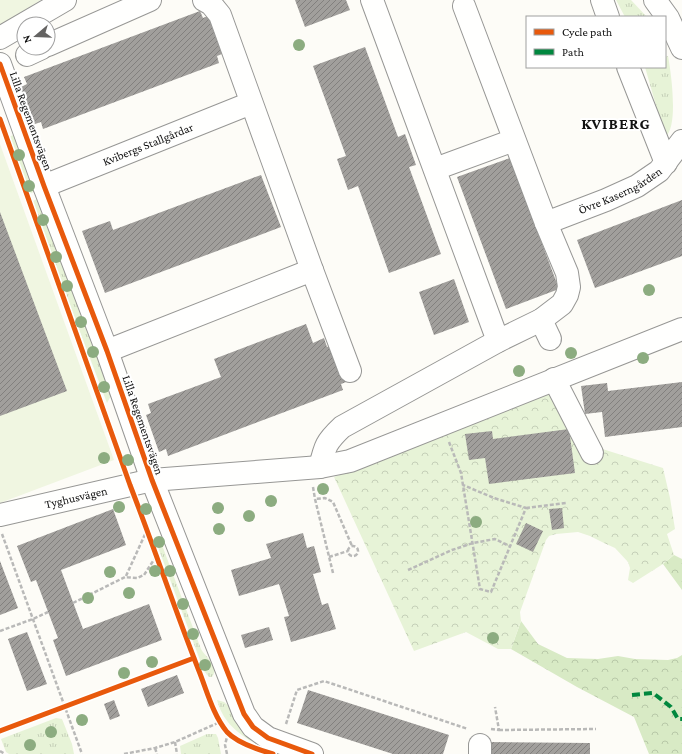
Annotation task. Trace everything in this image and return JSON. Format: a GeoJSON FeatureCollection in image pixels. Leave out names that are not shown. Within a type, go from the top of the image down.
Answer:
{"type":"FeatureCollection","features":[{"type":"Feature","properties":{"kind":"street"},"geometry":{"type":"LineString","coordinates":[[0,38],[65,0]]}},
{"type":"Feature","properties":{"kind":"street"},"geometry":{"type":"LineString","coordinates":[[56,41],[124,5],[150,0]]}},
{"type":"Feature","properties":{"kind":"street"},"geometry":{"type":"LineString","coordinates":[[204,0],[211,4],[220,15],[350,371]]}},
{"type":"Feature","properties":{"kind":"street"},"geometry":{"type":"LineString","coordinates":[[372,0],[498,341]]}},
{"type":"Feature","properties":{"kind":"street"},"geometry":{"type":"LineString","coordinates":[[602,0],[608,16]]}},
{"type":"Feature","properties":{"kind":"street"},"geometry":{"type":"LineString","coordinates":[[655,0],[668,18],[682,45]]}},
{"type":"Feature","properties":{"kind":"street"},"geometry":{"type":"LineString","coordinates":[[320,467],[324,450],[330,439],[342,427],[498,341],[541,320],[562,304],[567,295],[569,287],[567,273],[514,140],[468,2]]}},
{"type":"Feature","properties":{"kind":"street","name":"Lilla Regementsvägen"},"geometry":{"type":"LineString","coordinates":[[0,64],[44,186],[107,350],[152,480],[244,714],[253,727],[268,738],[312,754]]}},
{"type":"Feature","properties":{"kind":"street"},"geometry":{"type":"LineString","coordinates":[[628,68],[666,164]]}},
{"type":"Feature","properties":{"kind":"street","name":"Kvibergs Stallgårdar"},"geometry":{"type":"LineString","coordinates":[[44,186],[251,103]]}},
{"type":"Feature","properties":{"kind":"street"},"geometry":{"type":"LineString","coordinates":[[435,169],[514,140]]}},
{"type":"Feature","properties":{"kind":"street","name":"Övre Kaserngården"},"geometry":{"type":"LineString","coordinates":[[546,223],[606,200],[637,186],[659,171],[666,164],[682,141]]}},
{"type":"Feature","properties":{"kind":"street"},"geometry":{"type":"LineString","coordinates":[[107,350],[312,270]]}},
{"type":"Feature","properties":{"kind":"street"},"geometry":{"type":"LineString","coordinates":[[541,320],[550,339]]}},
{"type":"Feature","properties":{"kind":"street","name":"Lilla Regementsvägen"},"geometry":{"type":"LineString","coordinates":[[152,480],[320,467],[350,461],[682,329]]}},
{"type":"Feature","properties":{"kind":"street"},"geometry":{"type":"LineString","coordinates":[[554,379],[592,453]]}},
{"type":"Feature","properties":{"kind":"street","name":"Tyghusvägen"},"geometry":{"type":"LineString","coordinates":[[0,515],[152,480]]}},
{"type":"Feature","properties":{"kind":"path"},"geometry":{"type":"LineString","coordinates":[[442,425],[461,473],[480,589],[491,592],[526,508]]}},
{"type":"Feature","properties":{"kind":"path"},"geometry":{"type":"LineString","coordinates":[[463,486],[526,508],[566,503]]}},
{"type":"Feature","properties":{"kind":"path"},"geometry":{"type":"LineString","coordinates":[[333,573],[315,499],[325,498],[333,502],[352,546]]}},
{"type":"Feature","properties":{"kind":"path"},"geometry":{"type":"LineString","coordinates":[[0,529],[82,754]]}},
{"type":"Feature","properties":{"kind":"path"},"geometry":{"type":"LineString","coordinates":[[125,577],[148,530]]}},
{"type":"Feature","properties":{"kind":"path"},"geometry":{"type":"LineString","coordinates":[[408,570],[452,550],[473,543],[495,540],[510,546]]}},
{"type":"Feature","properties":{"kind":"path"},"geometry":{"type":"LineString","coordinates":[[329,557],[348,551],[352,546]]}},
{"type":"Feature","properties":{"kind":"path"},"geometry":{"type":"LineString","coordinates":[[348,551],[352,556],[357,554],[358,548],[356,546],[352,546]]}},
{"type":"Feature","properties":{"kind":"path"},"geometry":{"type":"LineString","coordinates":[[73,603],[125,577],[137,578],[144,575],[157,555]]}},
{"type":"Feature","properties":{"kind":"path"},"geometry":{"type":"LineString","coordinates":[[0,630],[33,619],[48,612]]}},
{"type":"Feature","properties":{"kind":"path"},"geometry":{"type":"LineString","coordinates":[[280,743],[297,690],[324,681],[462,727],[480,739],[499,730],[596,729]]}},
{"type":"Feature","properties":{"kind":"path"},"geometry":{"type":"LineString","coordinates":[[495,707],[499,730]]}},
{"type":"Feature","properties":{"kind":"path"},"geometry":{"type":"LineString","coordinates":[[124,754],[155,748],[175,742],[220,722]]}},
{"type":"Feature","properties":{"kind":"path"},"geometry":{"type":"LineString","coordinates":[[227,754],[225,745],[228,733]]}},
{"type":"Feature","properties":{"kind":"path"},"geometry":{"type":"LineString","coordinates":[[175,742],[177,754]]}},
{"type":"Feature","properties":{"kind":"path"},"geometry":{"type":"LineString","coordinates":[[155,748],[157,754]]}},
{"type":"Feature","properties":{"kind":"path"},"geometry":{"type":"LineString","coordinates":[[0,751],[5,754]]}},
{"type":"Feature","properties":{"kind":"green space"},"geometry":{"type":"Polygon","coordinates":[[[0,0],[41,0],[0,26],[0,0]]]}},
{"type":"Feature","properties":{"kind":"green space"},"geometry":{"type":"Polygon","coordinates":[[[616,0],[631,0],[646,16],[624,16],[616,0]]]}},
{"type":"Feature","properties":{"kind":"green space"},"geometry":{"type":"Polygon","coordinates":[[[668,56],[671,74],[673,111],[672,123],[669,132],[665,137],[645,68],[666,68],[666,57],[668,56]]]}},
{"type":"Feature","properties":{"kind":"green space"},"geometry":{"type":"Polygon","coordinates":[[[13,135],[35,191],[28,195],[9,140],[9,137],[13,135]]]}},
{"type":"Feature","properties":{"kind":"green space"},"geometry":{"type":"Polygon","coordinates":[[[0,144],[114,460],[0,503],[0,144]]]}},
{"type":"Feature","properties":{"kind":"green space"},"geometry":{"type":"Polygon","coordinates":[[[39,198],[112,394],[107,403],[31,203],[39,198]]]}},
{"type":"Feature","properties":{"kind":"green space"},"geometry":{"type":"Polygon","coordinates":[[[567,379],[596,447],[663,468],[675,529],[667,534],[674,555],[663,564],[633,583],[628,580],[630,568],[628,562],[615,548],[578,532],[549,536],[546,540],[520,612],[521,621],[511,649],[498,649],[466,632],[414,651],[334,477],[367,465],[567,379]]]}},
{"type":"Feature","properties":{"kind":"green space"},"geometry":{"type":"Polygon","coordinates":[[[159,537],[201,649],[213,666],[214,673],[212,677],[209,677],[204,671],[155,539],[159,537]]]}},
{"type":"Feature","properties":{"kind":"green space"},"geometry":{"type":"Polygon","coordinates":[[[674,555],[682,559],[682,590],[663,564],[674,555]]]}},
{"type":"Feature","properties":{"kind":"green space"},"geometry":{"type":"Polygon","coordinates":[[[521,621],[538,644],[567,658],[598,659],[618,656],[635,659],[668,660],[682,655],[682,754],[649,754],[634,717],[577,687],[511,649],[521,621]]]}},
{"type":"Feature","properties":{"kind":"green space"},"geometry":{"type":"Polygon","coordinates":[[[217,700],[224,702],[229,706],[239,726],[252,742],[230,724],[222,714],[217,700]]]}},
{"type":"Feature","properties":{"kind":"green space"},"geometry":{"type":"Polygon","coordinates":[[[56,718],[62,719],[72,744],[74,754],[9,754],[6,752],[1,739],[56,718]]]}},
{"type":"Feature","properties":{"kind":"green space"},"geometry":{"type":"Polygon","coordinates":[[[207,734],[216,734],[221,754],[181,754],[180,746],[207,734]]]}},
{"type":"Feature","properties":{"kind":"building"},"geometry":{"type":"Polygon","coordinates":[[[295,0],[346,0],[350,10],[305,27],[295,0]]]}},
{"type":"Feature","properties":{"kind":"building"},"geometry":{"type":"Polygon","coordinates":[[[200,11],[203,18],[208,16],[222,54],[217,56],[219,63],[43,129],[41,122],[35,124],[21,87],[27,84],[24,77],[200,11]]]}},
{"type":"Feature","properties":{"kind":"building"},"geometry":{"type":"Polygon","coordinates":[[[365,47],[398,137],[405,134],[416,165],[409,167],[441,254],[389,273],[358,186],[348,190],[337,159],[346,156],[313,66],[365,47]]]}},
{"type":"Feature","properties":{"kind":"building"},"geometry":{"type":"Polygon","coordinates":[[[510,158],[559,289],[506,309],[457,177],[510,158]]]}},
{"type":"Feature","properties":{"kind":"building"},"geometry":{"type":"Polygon","coordinates":[[[261,175],[281,227],[105,293],[82,231],[110,221],[113,230],[261,175]]]}},
{"type":"Feature","properties":{"kind":"building"},"geometry":{"type":"Polygon","coordinates":[[[682,200],[682,256],[595,288],[577,240],[682,200]]]}},
{"type":"Feature","properties":{"kind":"building"},"geometry":{"type":"Polygon","coordinates":[[[0,212],[67,391],[0,416],[0,212]]]}},
{"type":"Feature","properties":{"kind":"building"},"geometry":{"type":"Polygon","coordinates":[[[454,279],[469,322],[434,335],[419,292],[454,279]]]}},
{"type":"Feature","properties":{"kind":"building"},"geometry":{"type":"Polygon","coordinates":[[[306,324],[313,343],[324,338],[327,347],[332,345],[346,382],[341,384],[343,390],[168,456],[166,449],[159,452],[146,415],[151,413],[148,404],[221,377],[214,359],[306,324]]]}},
{"type":"Feature","properties":{"kind":"building"},"geometry":{"type":"Polygon","coordinates":[[[682,382],[682,427],[605,437],[602,412],[585,414],[581,386],[607,383],[608,391],[682,382]]]}},
{"type":"Feature","properties":{"kind":"building"},"geometry":{"type":"Polygon","coordinates":[[[569,429],[575,473],[489,484],[485,458],[469,460],[465,434],[492,431],[493,439],[569,429]]]}},
{"type":"Feature","properties":{"kind":"building"},"geometry":{"type":"Polygon","coordinates":[[[562,508],[564,528],[552,530],[549,509],[562,508]]]}},
{"type":"Feature","properties":{"kind":"building"},"geometry":{"type":"Polygon","coordinates":[[[113,509],[126,545],[61,570],[83,629],[149,604],[162,640],[66,676],[53,640],[58,638],[36,580],[31,582],[17,546],[113,509]]]}},
{"type":"Feature","properties":{"kind":"building"},"geometry":{"type":"Polygon","coordinates":[[[526,523],[543,531],[533,552],[516,544],[526,523]]]}},
{"type":"Feature","properties":{"kind":"building"},"geometry":{"type":"Polygon","coordinates":[[[303,533],[307,548],[314,546],[321,572],[313,574],[322,605],[328,603],[336,629],[291,642],[284,617],[289,616],[279,584],[239,596],[231,570],[271,558],[266,544],[303,533]]]}},
{"type":"Feature","properties":{"kind":"building"},"geometry":{"type":"Polygon","coordinates":[[[0,561],[18,608],[0,615],[0,561]]]}},
{"type":"Feature","properties":{"kind":"building"},"geometry":{"type":"Polygon","coordinates":[[[269,627],[273,640],[245,648],[241,635],[269,627]]]}},
{"type":"Feature","properties":{"kind":"building"},"geometry":{"type":"Polygon","coordinates":[[[27,632],[47,684],[27,691],[8,639],[27,632]]]}},
{"type":"Feature","properties":{"kind":"building"},"geometry":{"type":"Polygon","coordinates":[[[177,675],[184,693],[148,707],[141,689],[177,675]]]}},
{"type":"Feature","properties":{"kind":"building"},"geometry":{"type":"Polygon","coordinates":[[[308,690],[449,735],[443,754],[393,754],[297,723],[308,690]]]}},
{"type":"Feature","properties":{"kind":"building"},"geometry":{"type":"Polygon","coordinates":[[[114,700],[120,716],[110,720],[104,704],[114,700]]]}},
{"type":"Feature","properties":{"kind":"building"},"geometry":{"type":"Polygon","coordinates":[[[486,742],[590,743],[590,754],[486,754],[486,742]]]}},
{"type":"Feature","properties":{"kind":"marked path"},"geometry":{"type":"LineString","coordinates":[[632,695],[653,693],[671,707],[678,719],[682,719]]}},
{"type":"Feature","properties":{"kind":"cycle path"},"geometry":{"type":"LineString","coordinates":[[0,64],[44,186],[107,351],[152,480],[244,714],[253,727],[268,738],[312,754]]}},
{"type":"Feature","properties":{"kind":"cycle path"},"geometry":{"type":"LineString","coordinates":[[0,119],[130,485],[214,711],[227,732],[236,740],[248,746],[273,754]]}},
{"type":"Feature","properties":{"kind":"cycle path"},"geometry":{"type":"LineString","coordinates":[[0,731],[194,658]]}},
{"type":"Feature","properties":{"kind":"district","name":"KVIBERG"},"geometry":{"type":"Point","coordinates":[616,123]}}]}
